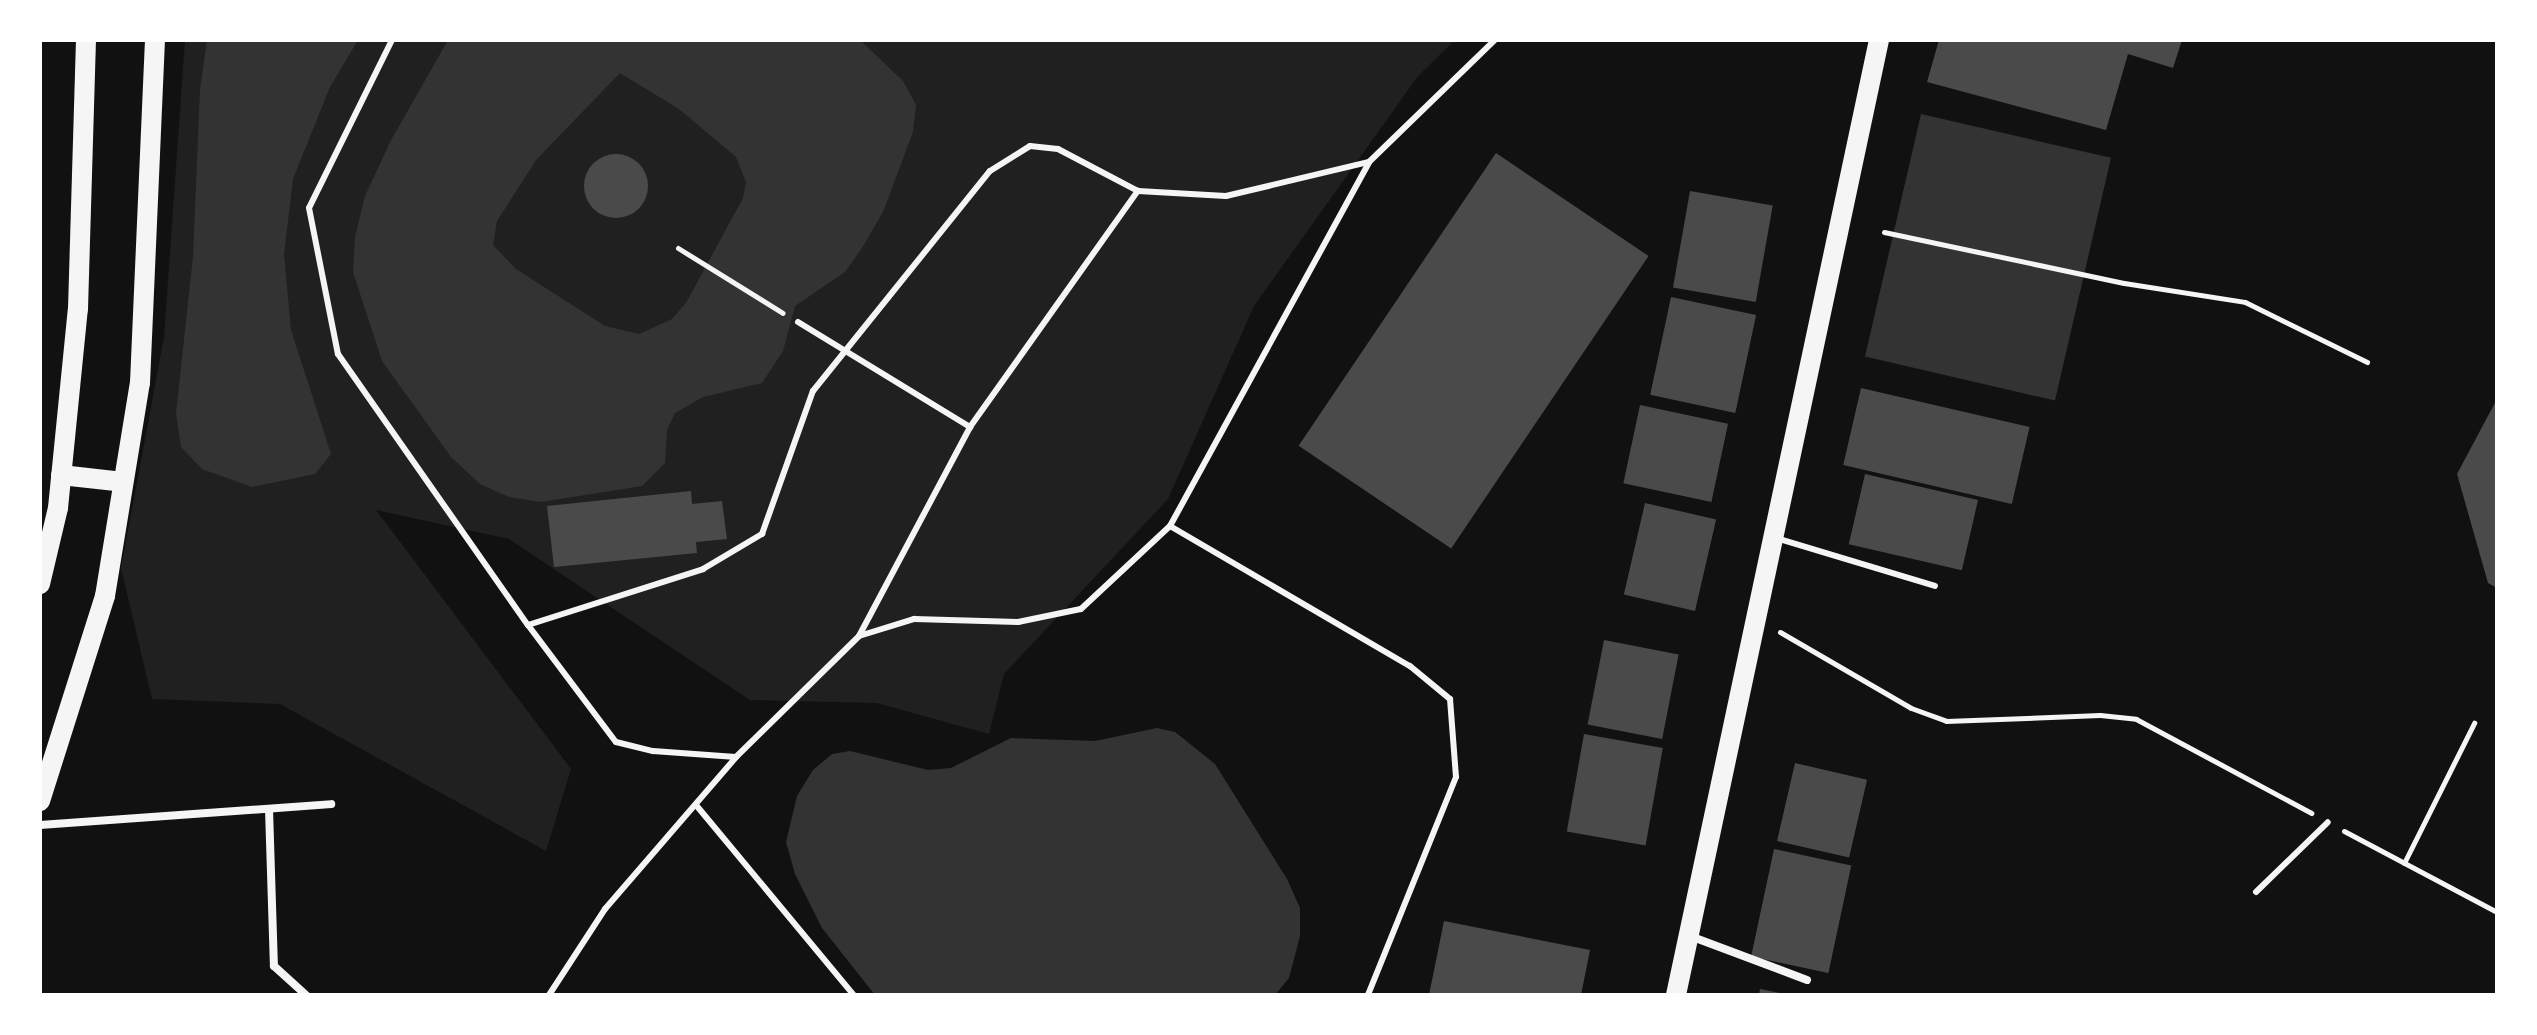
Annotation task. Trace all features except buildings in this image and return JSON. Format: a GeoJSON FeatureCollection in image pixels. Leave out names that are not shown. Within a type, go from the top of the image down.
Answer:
{"type":"FeatureCollection","features":[{"type":"Feature","properties":{"kind":"main road"},"geometry":{"type":"LineString","coordinates":[[40,584],[61,475],[78,309],[86,40]]}},
{"type":"Feature","properties":{"kind":"main road"},"geometry":{"type":"LineString","coordinates":[[40,801],[105,596],[140,383],[155,40]]}},
{"type":"Feature","properties":{"kind":"main road"},"geometry":{"type":"LineString","coordinates":[[1676,995],[1776,538],[1879,40]]}},
{"type":"Feature","properties":{"kind":"main road"},"geometry":{"type":"LineString","coordinates":[[61,475],[123,482]]}},
{"type":"Feature","properties":{"kind":"street"},"geometry":{"type":"LineString","coordinates":[[40,825],[331,804]]}},
{"type":"Feature","properties":{"kind":"street"},"geometry":{"type":"LineString","coordinates":[[269,809],[274,966],[306,995]]}},
{"type":"Feature","properties":{"kind":"street"},"geometry":{"type":"LineString","coordinates":[[1689,935],[1807,980]]}},
{"type":"Feature","properties":{"kind":"lane"},"geometry":{"type":"LineString","coordinates":[[392,40],[309,208],[338,354],[528,625],[616,742],[653,751],[736,757]]}},
{"type":"Feature","properties":{"kind":"lane"},"geometry":{"type":"LineString","coordinates":[[859,636],[914,619],[1018,622],[1081,609],[1170,526],[1369,162],[1495,40]]}},
{"type":"Feature","properties":{"kind":"lane"},"geometry":{"type":"LineString","coordinates":[[528,625],[703,569],[762,534],[813,391],[990,171],[1030,146],[1058,149],[1138,191],[1226,196],[1369,162]]}},
{"type":"Feature","properties":{"kind":"lane"},"geometry":{"type":"LineString","coordinates":[[549,995],[605,909],[736,757],[859,636],[970,427],[1138,191]]}},
{"type":"Feature","properties":{"kind":"lane"},"geometry":{"type":"LineString","coordinates":[[798,322],[970,427]]}},
{"type":"Feature","properties":{"kind":"lane"},"geometry":{"type":"LineString","coordinates":[[1170,526],[1410,666],[1450,699],[1456,777],[1368,995]]}},
{"type":"Feature","properties":{"kind":"lane"},"geometry":{"type":"LineString","coordinates":[[1776,538],[1935,586]]}},
{"type":"Feature","properties":{"kind":"lane"},"geometry":{"type":"LineString","coordinates":[[696,805],[854,995]]}},
{"type":"Feature","properties":{"kind":"lane"},"geometry":{"type":"LineString","coordinates":[[2256,892],[2328,822]]}},
{"type":"Feature","properties":{"kind":"path"},"geometry":{"type":"LineString","coordinates":[[1884,232],[2124,283],[2245,302],[2367,362]]}},
{"type":"Feature","properties":{"kind":"path"},"geometry":{"type":"LineString","coordinates":[[678,248],[798,322]]}},
{"type":"Feature","properties":{"kind":"path"},"geometry":{"type":"LineString","coordinates":[[1759,617],[1911,708],[1946,721],[2100,715],[2136,719],[2497,912]]}},
{"type":"Feature","properties":{"kind":"path"},"geometry":{"type":"LineString","coordinates":[[2404,863],[2474,723]]}},
{"type":"Feature","properties":{"kind":"shaded area"},"geometry":{"type":"Polygon","coordinates":[[[185,40],[1455,40],[1418,76],[1254,306],[1168,499],[1004,674],[989,734],[877,703],[750,700],[509,539],[376,510],[571,769],[546,851],[280,704],[152,699],[121,568],[164,337],[185,40]]]}},
{"type":"Feature","properties":{"kind":"shaded area"},"geometry":{"type":"Polygon","coordinates":[[[207,40],[358,40],[330,87],[293,179],[284,254],[291,330],[331,454],[315,474],[252,487],[202,469],[181,447],[176,413],[193,257],[200,89],[207,40]]]}},
{"type":"Feature","properties":{"kind":"shaded area"},"geometry":{"type":"Polygon","coordinates":[[[448,40],[860,40],[903,81],[916,105],[913,132],[883,212],[845,272],[795,306],[783,351],[762,383],[703,397],[675,413],[667,430],[665,463],[642,486],[541,502],[509,497],[480,484],[451,457],[382,361],[353,272],[355,237],[365,196],[390,142],[448,40]],[[620,73],[536,160],[497,221],[493,245],[516,269],[605,326],[639,334],[672,319],[686,303],[743,198],[746,182],[736,157],[679,109],[620,73]]]}},
{"type":"Feature","properties":{"kind":"shaded area"},"geometry":{"type":"Polygon","coordinates":[[[1921,114],[2111,158],[2055,400],[1865,357],[1921,114]]]}},
{"type":"Feature","properties":{"kind":"shaded area"},"geometry":{"type":"Polygon","coordinates":[[[1157,728],[1175,732],[1215,764],[1287,879],[1300,908],[1300,936],[1289,978],[1275,995],[875,995],[822,928],[795,874],[786,842],[797,796],[813,770],[832,754],[850,751],[928,770],[951,768],[1011,738],[1095,741],[1157,728]]]}}]}
